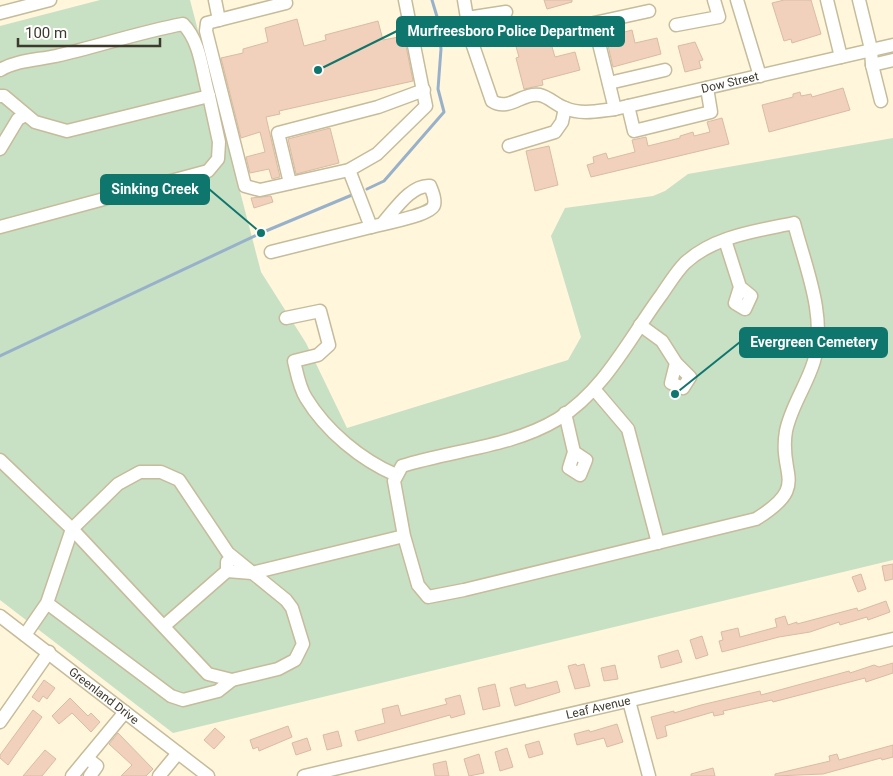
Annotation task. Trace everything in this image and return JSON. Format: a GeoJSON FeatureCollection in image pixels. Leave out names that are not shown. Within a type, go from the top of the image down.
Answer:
{"type":"FeatureCollection","features":[{"type":"Feature","properties":{"kind":"street"},"geometry":{"type":"LineString","coordinates":[[0,14],[50,0]]}},
{"type":"Feature","properties":{"kind":"street"},"geometry":{"type":"LineString","coordinates":[[215,0],[219,20]]}},
{"type":"Feature","properties":{"kind":"street"},"geometry":{"type":"LineString","coordinates":[[285,0],[286,3],[207,23],[206,31],[246,186],[260,190],[349,170],[377,154],[426,106],[405,0]]}},
{"type":"Feature","properties":{"kind":"street"},"geometry":{"type":"LineString","coordinates":[[464,0],[469,34],[492,101],[504,106],[534,95],[541,95],[565,108],[562,122],[555,132],[509,146]]}},
{"type":"Feature","properties":{"kind":"street"},"geometry":{"type":"LineString","coordinates":[[714,0],[719,17]]}},
{"type":"Feature","properties":{"kind":"street"},"geometry":{"type":"LineString","coordinates":[[737,0],[760,76]]}},
{"type":"Feature","properties":{"kind":"street"},"geometry":{"type":"LineString","coordinates":[[827,0],[841,57]]}},
{"type":"Feature","properties":{"kind":"street"},"geometry":{"type":"LineString","coordinates":[[859,0],[881,101]]}},
{"type":"Feature","properties":{"kind":"street"},"geometry":{"type":"LineString","coordinates":[[648,11],[594,23],[609,83],[634,131],[711,112],[707,88]]}},
{"type":"Feature","properties":{"kind":"street"},"geometry":{"type":"LineString","coordinates":[[467,18],[506,12]]}},
{"type":"Feature","properties":{"kind":"street"},"geometry":{"type":"LineString","coordinates":[[676,26],[741,13]]}},
{"type":"Feature","properties":{"kind":"street"},"geometry":{"type":"LineString","coordinates":[[0,70],[15,63],[56,56],[153,29],[183,24],[190,32],[196,46],[219,142],[218,159],[208,171],[0,227]]}},
{"type":"Feature","properties":{"kind":"street","name":"Dow Street"},"geometry":{"type":"LineString","coordinates":[[565,108],[581,112],[622,108],[893,44]]}},
{"type":"Feature","properties":{"kind":"street"},"geometry":{"type":"LineString","coordinates":[[872,65],[893,60]]}},
{"type":"Feature","properties":{"kind":"street"},"geometry":{"type":"LineString","coordinates":[[609,83],[665,70]]}},
{"type":"Feature","properties":{"kind":"street"},"geometry":{"type":"LineString","coordinates":[[290,184],[278,133],[378,108],[424,90]]}},
{"type":"Feature","properties":{"kind":"street"},"geometry":{"type":"LineString","coordinates":[[0,96],[4,96],[35,122],[67,131],[209,96]]}},
{"type":"Feature","properties":{"kind":"street"},"geometry":{"type":"LineString","coordinates":[[0,149],[18,119],[26,115]]}},
{"type":"Feature","properties":{"kind":"street"},"geometry":{"type":"LineString","coordinates":[[271,252],[376,225],[349,170]]}},
{"type":"Feature","properties":{"kind":"street"},"geometry":{"type":"LineString","coordinates":[[794,223],[818,318],[819,340],[814,362],[788,420],[785,439],[790,485],[776,506],[756,519],[464,590],[428,597],[418,585],[404,536],[394,481],[402,466],[518,436],[534,430],[565,413],[594,388],[615,364],[640,325],[685,264],[707,248],[725,240],[794,223]]}},
{"type":"Feature","properties":{"kind":"street"},"geometry":{"type":"LineString","coordinates":[[725,240],[740,287]]}},
{"type":"Feature","properties":{"kind":"street"},"geometry":{"type":"LineString","coordinates":[[286,318],[320,311],[329,345],[318,355],[294,361],[305,397],[320,418],[348,446],[380,468],[396,475]]}},
{"type":"Feature","properties":{"kind":"street"},"geometry":{"type":"LineString","coordinates":[[640,325],[662,341],[676,363]]}},
{"type":"Feature","properties":{"kind":"street"},"geometry":{"type":"LineString","coordinates":[[594,388],[628,430],[658,543]]}},
{"type":"Feature","properties":{"kind":"street"},"geometry":{"type":"LineString","coordinates":[[565,413],[574,452]]}},
{"type":"Feature","properties":{"kind":"street"},"geometry":{"type":"LineString","coordinates":[[0,460],[72,529],[208,674],[232,680]]}},
{"type":"Feature","properties":{"kind":"street"},"geometry":{"type":"LineString","coordinates":[[25,635],[48,603],[72,529],[118,484],[140,472],[161,472],[179,480],[228,553],[286,600],[292,608],[303,644],[295,660],[278,669],[232,680],[218,691],[200,694],[183,700],[170,696],[48,603]]}},
{"type":"Feature","properties":{"kind":"street"},"geometry":{"type":"LineString","coordinates":[[226,570],[252,573],[404,536]]}},
{"type":"Feature","properties":{"kind":"street"},"geometry":{"type":"LineString","coordinates":[[164,626],[226,570],[228,553]]}},
{"type":"Feature","properties":{"kind":"street","name":"Greenland Drive"},"geometry":{"type":"LineString","coordinates":[[0,616],[178,753],[201,774]]}},
{"type":"Feature","properties":{"kind":"street","name":"Leaf Avenue"},"geometry":{"type":"LineString","coordinates":[[304,776],[893,639]]}},
{"type":"Feature","properties":{"kind":"street"},"geometry":{"type":"LineString","coordinates":[[0,722],[48,652]]}},
{"type":"Feature","properties":{"kind":"street"},"geometry":{"type":"LineString","coordinates":[[200,694],[208,674]]}},
{"type":"Feature","properties":{"kind":"street"},"geometry":{"type":"LineString","coordinates":[[629,701],[649,776]]}},
{"type":"Feature","properties":{"kind":"street"},"geometry":{"type":"LineString","coordinates":[[72,776],[125,712]]}},
{"type":"Feature","properties":{"kind":"street"},"geometry":{"type":"LineString","coordinates":[[158,776],[178,753]]}},
{"type":"Feature","properties":{"kind":"street"},"geometry":{"type":"LineString","coordinates":[[87,758],[97,766],[90,776]]}},
{"type":"Feature","properties":{"kind":"green space"},"geometry":{"type":"Polygon","coordinates":[[[100,0],[190,0],[261,272],[306,343],[347,428],[568,360],[581,337],[551,236],[565,208],[653,196],[665,191],[688,174],[893,138],[893,560],[173,733],[0,600],[0,26],[100,0]]]}},
{"type":"Feature","properties":{"kind":"building"},"geometry":{"type":"Polygon","coordinates":[[[544,0],[572,0],[572,2],[547,9],[544,0]]]}},
{"type":"Feature","properties":{"kind":"building"},"geometry":{"type":"Polygon","coordinates":[[[784,0],[811,0],[821,34],[792,43],[791,39],[784,41],[772,3],[784,0]]]}},
{"type":"Feature","properties":{"kind":"building"},"geometry":{"type":"Polygon","coordinates":[[[297,19],[304,46],[326,40],[325,35],[378,21],[383,40],[404,36],[413,81],[279,111],[280,114],[266,117],[280,177],[272,179],[269,169],[250,173],[246,157],[265,152],[260,132],[241,138],[221,58],[243,53],[243,49],[268,42],[265,28],[297,19]]]}},
{"type":"Feature","properties":{"kind":"building"},"geometry":{"type":"Polygon","coordinates":[[[551,27],[555,39],[550,40],[555,57],[575,52],[580,70],[542,80],[543,85],[524,89],[516,58],[519,57],[513,36],[551,27]]]}},
{"type":"Feature","properties":{"kind":"building"},"geometry":{"type":"Polygon","coordinates":[[[632,30],[635,43],[657,38],[661,54],[613,67],[606,37],[632,30]]]}},
{"type":"Feature","properties":{"kind":"building"},"geometry":{"type":"Polygon","coordinates":[[[695,42],[703,60],[699,61],[701,68],[685,72],[678,46],[695,42]]]}},
{"type":"Feature","properties":{"kind":"building"},"geometry":{"type":"Polygon","coordinates":[[[843,88],[850,110],[769,132],[762,105],[793,97],[793,94],[800,92],[801,96],[811,94],[812,97],[843,88]]]}},
{"type":"Feature","properties":{"kind":"building"},"geometry":{"type":"Polygon","coordinates":[[[722,118],[729,144],[591,177],[587,165],[594,163],[593,157],[606,153],[608,159],[635,152],[632,140],[646,137],[648,146],[680,138],[680,136],[693,132],[694,136],[710,132],[707,122],[722,118]]]}},
{"type":"Feature","properties":{"kind":"building"},"geometry":{"type":"Polygon","coordinates":[[[330,128],[339,163],[296,174],[288,139],[330,128]]]}},
{"type":"Feature","properties":{"kind":"building"},"geometry":{"type":"Polygon","coordinates":[[[549,146],[558,185],[535,191],[526,151],[549,146]]]}},
{"type":"Feature","properties":{"kind":"building"},"geometry":{"type":"Polygon","coordinates":[[[271,196],[273,202],[254,208],[251,198],[271,196]]]}},
{"type":"Feature","properties":{"kind":"building"},"geometry":{"type":"Polygon","coordinates":[[[893,564],[893,579],[885,581],[882,566],[893,564]]]}},
{"type":"Feature","properties":{"kind":"building"},"geometry":{"type":"Polygon","coordinates":[[[861,574],[866,589],[858,592],[852,577],[861,574]]]}},
{"type":"Feature","properties":{"kind":"building"},"geometry":{"type":"Polygon","coordinates":[[[886,601],[890,612],[868,620],[867,617],[840,625],[839,622],[810,632],[779,637],[722,652],[719,641],[723,640],[721,632],[738,628],[740,637],[777,627],[775,619],[785,616],[788,625],[797,622],[797,624],[857,608],[858,611],[886,601]]]}},
{"type":"Feature","properties":{"kind":"building"},"geometry":{"type":"Polygon","coordinates":[[[702,636],[708,655],[696,659],[690,640],[702,636]]]}},
{"type":"Feature","properties":{"kind":"building"},"geometry":{"type":"Polygon","coordinates":[[[678,650],[682,662],[661,668],[658,656],[678,650]]]}},
{"type":"Feature","properties":{"kind":"building"},"geometry":{"type":"Polygon","coordinates":[[[893,663],[893,673],[866,682],[865,678],[773,702],[772,700],[723,711],[724,714],[714,716],[713,712],[665,726],[667,736],[657,739],[651,717],[760,691],[761,695],[849,671],[850,673],[874,665],[879,667],[893,663]]]}},
{"type":"Feature","properties":{"kind":"building"},"geometry":{"type":"Polygon","coordinates":[[[576,664],[577,666],[584,664],[590,686],[575,689],[568,666],[576,664]]]}},
{"type":"Feature","properties":{"kind":"building"},"geometry":{"type":"Polygon","coordinates":[[[615,665],[618,679],[604,681],[601,668],[615,665]]]}},
{"type":"Feature","properties":{"kind":"building"},"geometry":{"type":"Polygon","coordinates":[[[44,680],[55,688],[47,699],[43,696],[39,702],[32,697],[44,680]]]}},
{"type":"Feature","properties":{"kind":"building"},"geometry":{"type":"Polygon","coordinates":[[[557,681],[560,692],[515,706],[510,688],[525,684],[526,688],[530,688],[557,681]]]}},
{"type":"Feature","properties":{"kind":"building"},"geometry":{"type":"Polygon","coordinates":[[[495,684],[500,706],[483,710],[478,688],[495,684]]]}},
{"type":"Feature","properties":{"kind":"building"},"geometry":{"type":"Polygon","coordinates":[[[460,695],[465,714],[451,718],[450,715],[358,741],[355,731],[385,723],[382,709],[398,705],[401,716],[447,704],[445,699],[460,695]]]}},
{"type":"Feature","properties":{"kind":"building"},"geometry":{"type":"Polygon","coordinates":[[[70,698],[88,716],[91,713],[100,722],[91,732],[72,713],[59,724],[52,716],[70,698]]]}},
{"type":"Feature","properties":{"kind":"building"},"geometry":{"type":"Polygon","coordinates":[[[33,710],[42,717],[8,765],[0,758],[0,755],[33,710]]]}},
{"type":"Feature","properties":{"kind":"building"},"geometry":{"type":"Polygon","coordinates":[[[617,724],[623,742],[607,747],[604,738],[577,745],[574,734],[589,730],[590,732],[617,724]]]}},
{"type":"Feature","properties":{"kind":"building"},"geometry":{"type":"Polygon","coordinates":[[[288,726],[292,737],[259,751],[258,747],[253,749],[250,740],[288,726]]]}},
{"type":"Feature","properties":{"kind":"building"},"geometry":{"type":"Polygon","coordinates":[[[215,728],[225,737],[214,749],[204,740],[215,728]]]}},
{"type":"Feature","properties":{"kind":"building"},"geometry":{"type":"Polygon","coordinates":[[[338,731],[342,746],[327,750],[323,735],[338,731]]]}},
{"type":"Feature","properties":{"kind":"building"},"geometry":{"type":"Polygon","coordinates":[[[118,733],[153,769],[146,776],[121,776],[132,765],[109,744],[118,733]]]}},
{"type":"Feature","properties":{"kind":"building"},"geometry":{"type":"Polygon","coordinates":[[[307,738],[311,750],[296,755],[292,743],[307,738]]]}},
{"type":"Feature","properties":{"kind":"building"},"geometry":{"type":"Polygon","coordinates":[[[539,741],[543,754],[529,758],[525,745],[539,741]]]}},
{"type":"Feature","properties":{"kind":"building"},"geometry":{"type":"Polygon","coordinates":[[[893,745],[893,757],[882,760],[881,758],[823,774],[775,776],[775,774],[830,761],[829,756],[837,754],[839,760],[893,745]]]}},
{"type":"Feature","properties":{"kind":"building"},"geometry":{"type":"Polygon","coordinates":[[[507,748],[513,767],[500,771],[495,752],[507,748]]]}},
{"type":"Feature","properties":{"kind":"building"},"geometry":{"type":"Polygon","coordinates":[[[45,750],[56,759],[42,776],[23,776],[45,750]]]}},
{"type":"Feature","properties":{"kind":"building"},"geometry":{"type":"Polygon","coordinates":[[[479,754],[484,773],[469,776],[464,759],[479,754]]]}},
{"type":"Feature","properties":{"kind":"building"},"geometry":{"type":"Polygon","coordinates":[[[446,761],[449,776],[435,776],[433,764],[446,761]]]}},
{"type":"Feature","properties":{"kind":"building"},"geometry":{"type":"Polygon","coordinates":[[[713,768],[715,776],[691,776],[691,774],[713,768]]]}},
{"type":"Feature","properties":{"kind":"waterway"},"geometry":{"type":"LineString","coordinates":[[367,189],[384,181],[444,112],[438,89],[441,49],[438,20],[432,0]]}},
{"type":"Feature","properties":{"kind":"waterway"},"geometry":{"type":"LineString","coordinates":[[0,356],[261,233],[352,195]]}},
{"type":"Feature","properties":{"kind":"place","name":"Murfreesboro Police Department"},"geometry":{"type":"Point","coordinates":[318,70]}},
{"type":"Feature","properties":{"kind":"place","name":"Sinking Creek"},"geometry":{"type":"Point","coordinates":[261,233]}},
{"type":"Feature","properties":{"kind":"place","name":"Evergreen Cemetery"},"geometry":{"type":"Point","coordinates":[675,394]}}]}
